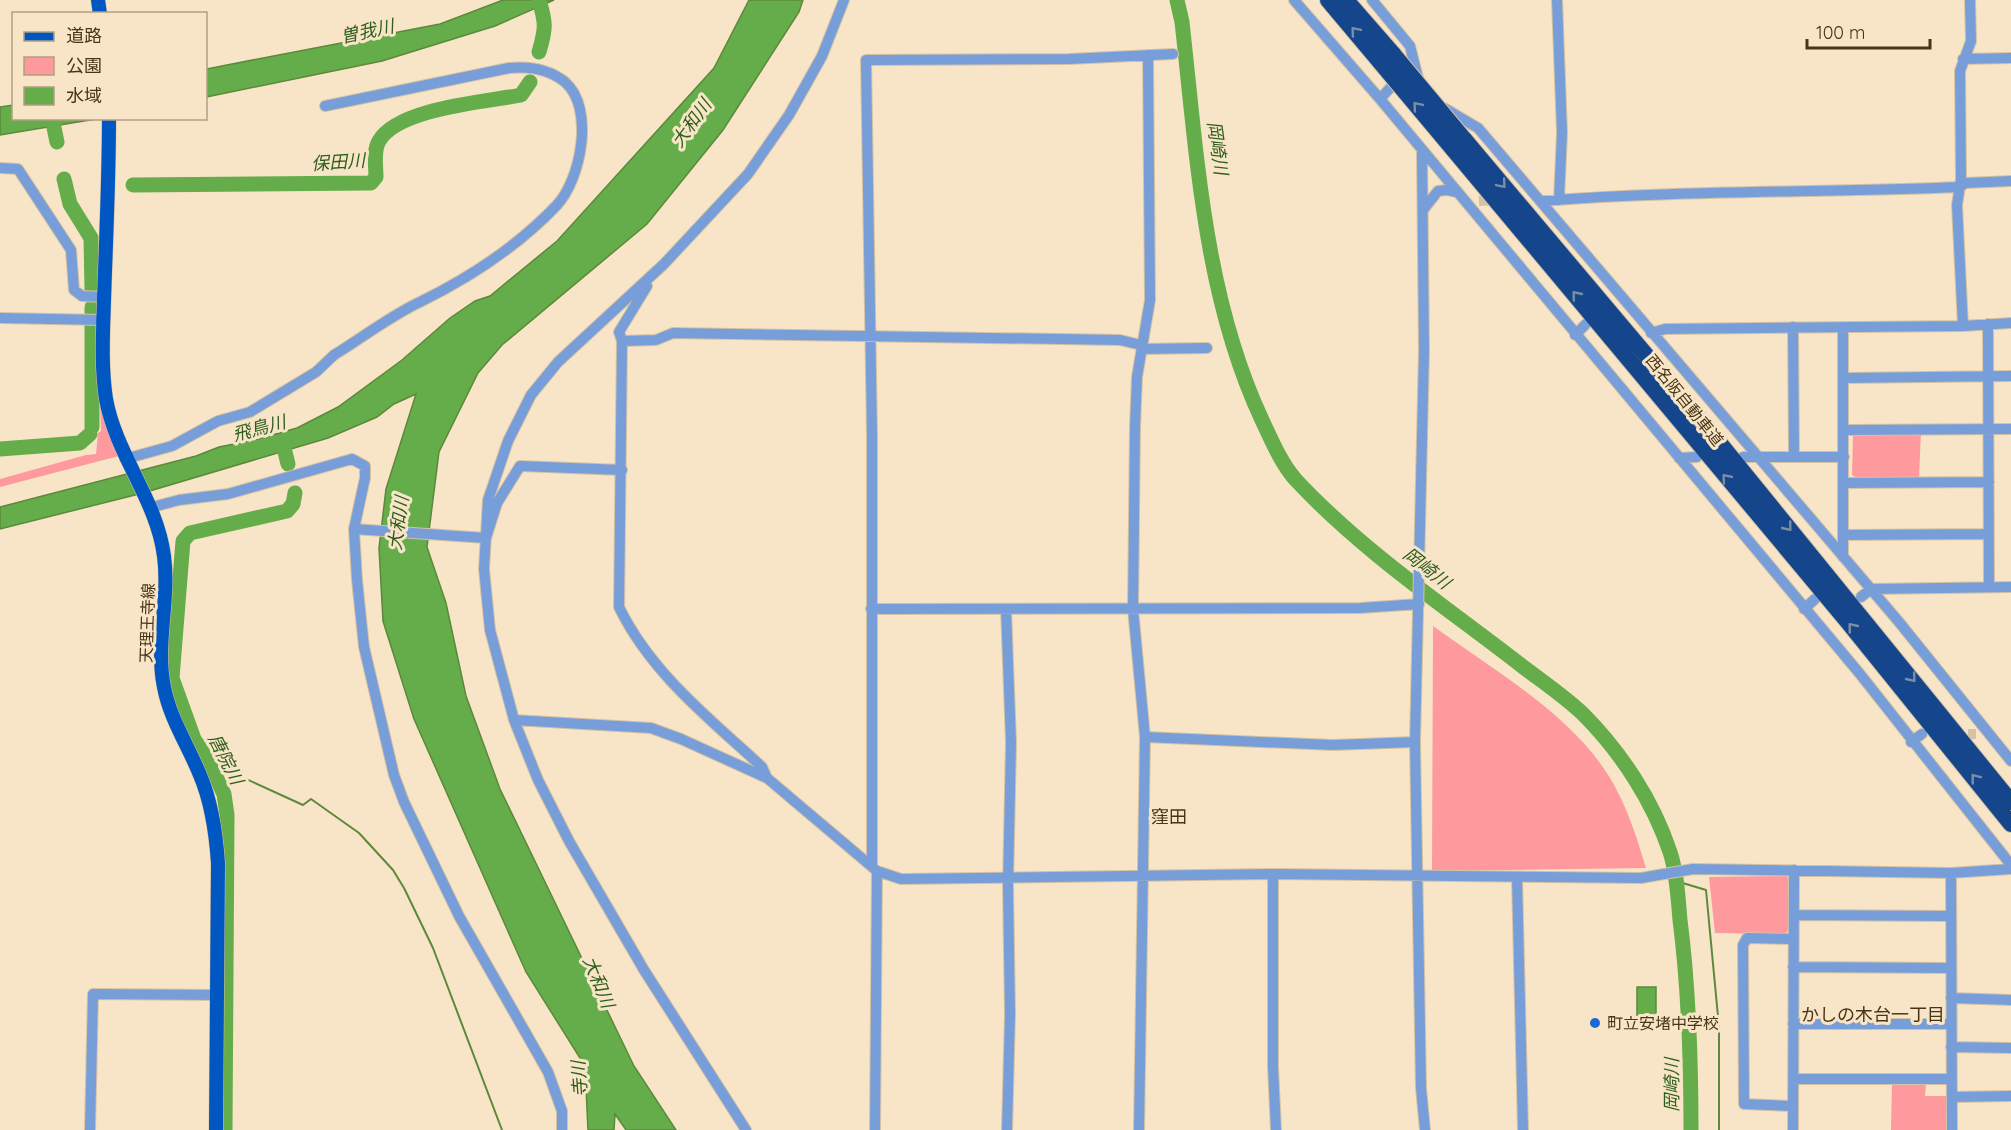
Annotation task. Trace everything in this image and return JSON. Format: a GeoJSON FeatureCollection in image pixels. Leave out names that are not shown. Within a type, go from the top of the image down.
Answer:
{"type":"FeatureCollection","features":[{"type":"Feature","properties":{"kind":"highway","name":"西名阪自動車道"},"geometry":{"type":"LineString","coordinates":[[1328,0],[1388,59]]}},
{"type":"Feature","properties":{"kind":"highway","name":"西名阪自動車道"},"geometry":{"type":"LineString","coordinates":[[1346,0],[1388,59],[2011,824]]}},
{"type":"Feature","properties":{"kind":"highway","name":"西名阪自動車道"},"geometry":{"type":"LineString","coordinates":[[1459,144],[1700,419],[2011,802]]}},
{"type":"Feature","properties":{"kind":"main road","name":"天理王寺線"},"geometry":{"type":"LineString","coordinates":[[109,120],[103,320],[106,397],[113,429],[149,506],[165,558],[161,662],[164,687],[180,733],[201,776],[216,833],[218,863],[216,1130]]}},
{"type":"Feature","properties":{"kind":"street"},"geometry":{"type":"LineString","coordinates":[[746,1130],[650,979],[569,841],[538,780],[514,720],[490,630],[481,538],[488,500],[508,441],[531,395],[558,362],[664,264],[748,174],[782,125],[822,56],[844,0]]}},
{"type":"Feature","properties":{"kind":"street"},"geometry":{"type":"LineString","coordinates":[[1294,0],[1380,99],[1422,153],[1860,674],[2011,867]]}},
{"type":"Feature","properties":{"kind":"street"},"geometry":{"type":"LineString","coordinates":[[1372,0],[1410,46],[1419,80],[1451,113],[1478,128],[1636,323],[1651,333],[1761,458],[1871,589],[1980,731],[2011,760]]}},
{"type":"Feature","properties":{"kind":"street"},"geometry":{"type":"LineString","coordinates":[[1557,0],[1562,133],[1559,200]]}},
{"type":"Feature","properties":{"kind":"street"},"geometry":{"type":"LineString","coordinates":[[1963,326],[1957,205],[1960,187],[1960,72],[1971,41],[1970,0]]}},
{"type":"Feature","properties":{"kind":"street"},"geometry":{"type":"LineString","coordinates":[[875,1130],[866,60],[1069,59],[1173,54]]}},
{"type":"Feature","properties":{"kind":"street"},"geometry":{"type":"LineString","coordinates":[[1139,1130],[1145,737],[1133,609],[1137,377],[1150,300],[1148,55]]}},
{"type":"Feature","properties":{"kind":"street"},"geometry":{"type":"LineString","coordinates":[[1963,59],[2011,58]]}},
{"type":"Feature","properties":{"kind":"street"},"geometry":{"type":"LineString","coordinates":[[1380,99],[1414,61]]}},
{"type":"Feature","properties":{"kind":"street"},"geometry":{"type":"LineString","coordinates":[[126,460],[172,446],[218,421],[250,412],[316,372],[334,355],[501,254],[558,204],[571,185],[579,160],[580,107],[573,92],[565,82],[528,66],[324,106]]}},
{"type":"Feature","properties":{"kind":"street"},"geometry":{"type":"LineString","coordinates":[[1422,153],[1424,351],[1416,742],[1421,1088],[1425,1130]]}},
{"type":"Feature","properties":{"kind":"street"},"geometry":{"type":"LineString","coordinates":[[0,168],[18,169],[71,250],[74,290],[82,296],[104,297]]}},
{"type":"Feature","properties":{"kind":"street"},"geometry":{"type":"LineString","coordinates":[[1534,198],[1559,200],[1725,191],[1837,192],[1960,187],[1965,183],[2011,181]]}},
{"type":"Feature","properties":{"kind":"street"},"geometry":{"type":"LineString","coordinates":[[1423,210],[1438,191],[1447,189],[1457,192]]}},
{"type":"Feature","properties":{"kind":"street"},"geometry":{"type":"LineString","coordinates":[[1470,208],[1479,201]]}},
{"type":"Feature","properties":{"kind":"street"},"geometry":{"type":"LineString","coordinates":[[664,264],[619,332],[622,341],[619,607],[627,624],[663,676],[762,767],[767,778]]}},
{"type":"Feature","properties":{"kind":"street"},"geometry":{"type":"LineString","coordinates":[[0,318],[103,320]]}},
{"type":"Feature","properties":{"kind":"street"},"geometry":{"type":"LineString","coordinates":[[1651,333],[1665,329],[1963,326],[2011,323]]}},
{"type":"Feature","properties":{"kind":"street"},"geometry":{"type":"LineString","coordinates":[[1575,335],[1586,324]]}},
{"type":"Feature","properties":{"kind":"street"},"geometry":{"type":"LineString","coordinates":[[1988,324],[1989,587]]}},
{"type":"Feature","properties":{"kind":"street"},"geometry":{"type":"LineString","coordinates":[[1793,327],[1794,456]]}},
{"type":"Feature","properties":{"kind":"street"},"geometry":{"type":"LineString","coordinates":[[1843,327],[1843,557]]}},
{"type":"Feature","properties":{"kind":"street"},"geometry":{"type":"LineString","coordinates":[[622,341],[656,340],[674,333],[870,335],[1120,340],[1141,347],[1207,348]]}},
{"type":"Feature","properties":{"kind":"street"},"geometry":{"type":"LineString","coordinates":[[1844,378],[2011,376]]}},
{"type":"Feature","properties":{"kind":"street"},"geometry":{"type":"LineString","coordinates":[[1844,430],[2011,429]]}},
{"type":"Feature","properties":{"kind":"street"},"geometry":{"type":"LineString","coordinates":[[1679,458],[1697,457]]}},
{"type":"Feature","properties":{"kind":"street"},"geometry":{"type":"LineString","coordinates":[[1743,457],[1844,457]]}},
{"type":"Feature","properties":{"kind":"street"},"geometry":{"type":"LineString","coordinates":[[149,506],[228,494],[352,459],[365,466],[365,478],[354,529],[364,647],[394,775],[404,802],[459,916],[548,1071],[562,1111],[562,1130]]}},
{"type":"Feature","properties":{"kind":"street"},"geometry":{"type":"LineString","coordinates":[[481,538],[507,483],[520,466],[622,470]]}},
{"type":"Feature","properties":{"kind":"street"},"geometry":{"type":"LineString","coordinates":[[1844,483],[1989,482]]}},
{"type":"Feature","properties":{"kind":"street"},"geometry":{"type":"LineString","coordinates":[[354,529],[481,538]]}},
{"type":"Feature","properties":{"kind":"street"},"geometry":{"type":"LineString","coordinates":[[1843,535],[1988,534]]}},
{"type":"Feature","properties":{"kind":"street"},"geometry":{"type":"LineString","coordinates":[[1861,597],[1871,589],[2011,587]]}},
{"type":"Feature","properties":{"kind":"street"},"geometry":{"type":"LineString","coordinates":[[1804,609],[1815,599]]}},
{"type":"Feature","properties":{"kind":"street"},"geometry":{"type":"LineString","coordinates":[[871,609],[1360,608],[1419,604]]}},
{"type":"Feature","properties":{"kind":"street"},"geometry":{"type":"LineString","coordinates":[[1006,609],[1011,742],[1007,1130]]}},
{"type":"Feature","properties":{"kind":"street"},"geometry":{"type":"LineString","coordinates":[[514,720],[651,728],[767,778],[874,868],[902,879],[1274,874],[1641,878],[1688,870],[1951,873],[2011,867]]}},
{"type":"Feature","properties":{"kind":"street"},"geometry":{"type":"LineString","coordinates":[[1911,742],[1922,734]]}},
{"type":"Feature","properties":{"kind":"street"},"geometry":{"type":"LineString","coordinates":[[1145,737],[1333,745],[1416,742]]}},
{"type":"Feature","properties":{"kind":"street"},"geometry":{"type":"LineString","coordinates":[[1793,1130],[1794,870]]}},
{"type":"Feature","properties":{"kind":"street"},"geometry":{"type":"LineString","coordinates":[[1951,873],[1952,1130]]}},
{"type":"Feature","properties":{"kind":"street"},"geometry":{"type":"LineString","coordinates":[[1274,874],[1272,1067],[1276,1130]]}},
{"type":"Feature","properties":{"kind":"street"},"geometry":{"type":"LineString","coordinates":[[1517,878],[1523,1130]]}},
{"type":"Feature","properties":{"kind":"street"},"geometry":{"type":"LineString","coordinates":[[1794,915],[1951,916]]}},
{"type":"Feature","properties":{"kind":"street"},"geometry":{"type":"LineString","coordinates":[[1792,939],[1747,938],[1743,945],[1744,1104],[1792,1106]]}},
{"type":"Feature","properties":{"kind":"street"},"geometry":{"type":"LineString","coordinates":[[1793,967],[1951,968]]}},
{"type":"Feature","properties":{"kind":"street"},"geometry":{"type":"LineString","coordinates":[[90,1130],[93,994],[217,995]]}},
{"type":"Feature","properties":{"kind":"street"},"geometry":{"type":"LineString","coordinates":[[1951,998],[2011,1000]]}},
{"type":"Feature","properties":{"kind":"street"},"geometry":{"type":"LineString","coordinates":[[1793,1024],[1951,1024]]}},
{"type":"Feature","properties":{"kind":"street"},"geometry":{"type":"LineString","coordinates":[[1951,1047],[2011,1048]]}},
{"type":"Feature","properties":{"kind":"street"},"geometry":{"type":"LineString","coordinates":[[1793,1079],[1952,1079]]}},
{"type":"Feature","properties":{"kind":"street"},"geometry":{"type":"LineString","coordinates":[[1952,1097],[2011,1096]]}},
{"type":"Feature","properties":{"kind":"green space"},"geometry":{"type":"Polygon","coordinates":[[[99,376],[119,456],[0,487],[0,479],[96,454],[98,433],[101,431],[99,376]]]}},
{"type":"Feature","properties":{"kind":"green space"},"geometry":{"type":"Polygon","coordinates":[[[1921,432],[1919,478],[1857,478],[1852,475],[1853,434],[1921,432]]]}},
{"type":"Feature","properties":{"kind":"green space"},"geometry":{"type":"Polygon","coordinates":[[[1433,626],[1544,706],[1584,743],[1608,775],[1622,800],[1646,868],[1432,871],[1433,626]]]}},
{"type":"Feature","properties":{"kind":"green space"},"geometry":{"type":"Polygon","coordinates":[[[1787,876],[1790,928],[1785,934],[1715,933],[1709,877],[1787,876]]]}},
{"type":"Feature","properties":{"kind":"green space"},"geometry":{"type":"Polygon","coordinates":[[[1892,1084],[1926,1085],[1925,1096],[1947,1096],[1946,1130],[1891,1130],[1892,1084]]]}},
{"type":"Feature","properties":{"kind":"water"},"geometry":{"type":"Polygon","coordinates":[[[503,0],[554,0],[495,26],[382,61],[207,97],[207,69],[440,24],[503,0]]]}},
{"type":"Feature","properties":{"kind":"water","name":"大和川"},"geometry":{"type":"Polygon","coordinates":[[[749,0],[803,0],[799,12],[723,130],[647,224],[502,345],[478,373],[439,452],[427,547],[446,603],[466,696],[500,789],[634,1066],[676,1130],[626,1130],[615,1114],[614,1130],[588,1130],[585,1066],[526,972],[414,719],[383,621],[379,548],[386,489],[416,394],[394,404],[377,417],[328,438],[143,493],[0,529],[0,507],[297,428],[338,407],[402,360],[450,318],[475,301],[490,296],[557,241],[714,68],[749,0]]]}},
{"type":"Feature","properties":{"kind":"water"},"geometry":{"type":"Polygon","coordinates":[[[12,105],[12,120],[90,120],[0,135],[0,107],[12,105]]]}},
{"type":"Feature","properties":{"kind":"water"},"geometry":{"type":"Polygon","coordinates":[[[1637,987],[1656,987],[1656,1018],[1637,1018],[1637,987]]]}},
{"type":"Feature","properties":{"kind":"waterway","name":"保田川"},"geometry":{"type":"LineString","coordinates":[[539,0],[544,26],[539,52]]}},
{"type":"Feature","properties":{"kind":"waterway","name":"岡崎川"},"geometry":{"type":"LineString","coordinates":[[1177,0],[1182,22],[1206,225],[1215,275],[1227,324],[1243,373],[1262,420],[1281,458],[1295,479],[1376,554],[1583,714],[1623,761],[1655,814],[1670,852],[1677,886],[1686,972],[1691,1130]]}},
{"type":"Feature","properties":{"kind":"waterway","name":"保田川"},"geometry":{"type":"LineString","coordinates":[[133,185],[371,183],[376,177],[377,145],[389,130],[404,121],[444,108],[521,95],[530,82]]}},
{"type":"Feature","properties":{"kind":"waterway","name":"保田川"},"geometry":{"type":"LineString","coordinates":[[52,120],[57,142]]}},
{"type":"Feature","properties":{"kind":"waterway","name":"保田川"},"geometry":{"type":"LineString","coordinates":[[64,179],[70,204],[91,238],[92,290]]}},
{"type":"Feature","properties":{"kind":"waterway","name":"保田川"},"geometry":{"type":"LineString","coordinates":[[92,307],[92,427]]}},
{"type":"Feature","properties":{"kind":"waterway","name":"保田川"},"geometry":{"type":"LineString","coordinates":[[0,449],[80,443],[90,434]]}},
{"type":"Feature","properties":{"kind":"waterway","name":"唐院川"},"geometry":{"type":"LineString","coordinates":[[283,444],[288,464]]}},
{"type":"Feature","properties":{"kind":"waterway","name":"唐院川"},"geometry":{"type":"LineString","coordinates":[[225,1130],[227,815],[224,794],[209,762],[194,739],[172,678],[183,541],[190,533],[287,511],[293,504],[295,493]]}},
{"type":"Feature","properties":{"kind":"waterway"},"geometry":{"type":"LineString","coordinates":[[209,762],[303,805],[311,799],[359,833],[393,870],[433,948],[502,1130]]}},
{"type":"Feature","properties":{"kind":"waterway"},"geometry":{"type":"LineString","coordinates":[[1676,881],[1706,890],[1719,1027],[1719,1130]]}},
{"type":"Feature","properties":{"kind":"tunnel"},"geometry":{"type":"LineString","coordinates":[[1479,201],[1497,200]]}},
{"type":"Feature","properties":{"kind":"tunnel"},"geometry":{"type":"LineString","coordinates":[[1953,734],[1976,734]]}},
{"type":"Feature","properties":{"kind":"place","name":"町立安堵中学校"},"geometry":{"type":"Point","coordinates":[1595,1023]}},
{"type":"Feature","properties":{"kind":"district","name":"窪田"},"geometry":{"type":"Point","coordinates":[1169,816]}},
{"type":"Feature","properties":{"kind":"district","name":"かしの木台一丁目"},"geometry":{"type":"Point","coordinates":[1873,1014]}},
{"type":"Feature","properties":{"kind":"water label","name":"曽我川"},"geometry":{"type":"Point","coordinates":[367,31]}},
{"type":"Feature","properties":{"kind":"water label","name":"飛鳥川"},"geometry":{"type":"Point","coordinates":[259,428]}},
{"type":"Feature","properties":{"kind":"water label","name":"寺川"},"geometry":{"type":"Point","coordinates":[579,1079]}}]}
